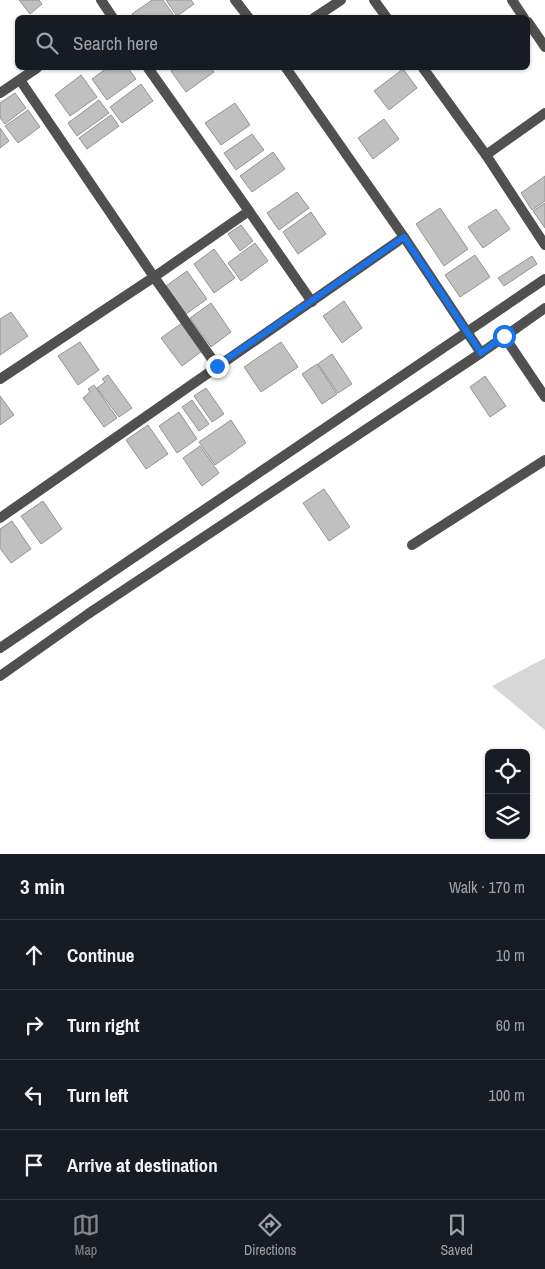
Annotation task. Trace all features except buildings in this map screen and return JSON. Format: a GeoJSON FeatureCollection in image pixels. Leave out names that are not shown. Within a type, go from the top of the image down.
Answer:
{"type":"FeatureCollection","features":[{"type":"Feature","properties":{"kind":"street"},"geometry":{"type":"LineString","coordinates":[[101,0],[108,15]]}},
{"type":"Feature","properties":{"kind":"street"},"geometry":{"type":"LineString","coordinates":[[235,0],[247,15]]}},
{"type":"Feature","properties":{"kind":"street"},"geometry":{"type":"LineString","coordinates":[[318,15],[341,0]]}},
{"type":"Feature","properties":{"kind":"street"},"geometry":{"type":"LineString","coordinates":[[374,0],[385,15]]}},
{"type":"Feature","properties":{"kind":"street"},"geometry":{"type":"LineString","coordinates":[[512,0],[522,15]]}},
{"type":"Feature","properties":{"kind":"street"},"geometry":{"type":"LineString","coordinates":[[530,25],[545,47]]}},
{"type":"Feature","properties":{"kind":"street"},"geometry":{"type":"LineString","coordinates":[[0,93],[34,70]]}},
{"type":"Feature","properties":{"kind":"street"},"geometry":{"type":"LineString","coordinates":[[149,70],[312,302]]}},
{"type":"Feature","properties":{"kind":"street"},"geometry":{"type":"LineString","coordinates":[[287,70],[404,237],[481,353]]}},
{"type":"Feature","properties":{"kind":"street"},"geometry":{"type":"LineString","coordinates":[[424,70],[486,155],[545,245]]}},
{"type":"Feature","properties":{"kind":"street"},"geometry":{"type":"LineString","coordinates":[[20,80],[217,366]]}},
{"type":"Feature","properties":{"kind":"street"},"geometry":{"type":"LineString","coordinates":[[486,155],[545,113]]}},
{"type":"Feature","properties":{"kind":"street"},"geometry":{"type":"LineString","coordinates":[[0,379],[154,277],[249,211]]}},
{"type":"Feature","properties":{"kind":"street"},"geometry":{"type":"LineString","coordinates":[[0,518],[404,237]]}},
{"type":"Feature","properties":{"kind":"street"},"geometry":{"type":"LineString","coordinates":[[0,648],[468,333],[545,279]]}},
{"type":"Feature","properties":{"kind":"street"},"geometry":{"type":"LineString","coordinates":[[0,676],[88,614],[481,353],[545,308]]}},
{"type":"Feature","properties":{"kind":"street"},"geometry":{"type":"LineString","coordinates":[[504,336],[545,397]]}},
{"type":"Feature","properties":{"kind":"street"},"geometry":{"type":"LineString","coordinates":[[412,545],[545,460]]}},
{"type":"Feature","properties":{"kind":"shaded area"},"geometry":{"type":"Polygon","coordinates":[[[545,658],[545,730],[492,686],[545,658]]]}},
{"type":"Feature","properties":{"kind":"route"},"geometry":{"type":"LineString","coordinates":[[217,366],[404,237],[481,353],[504,336]]}}]}
